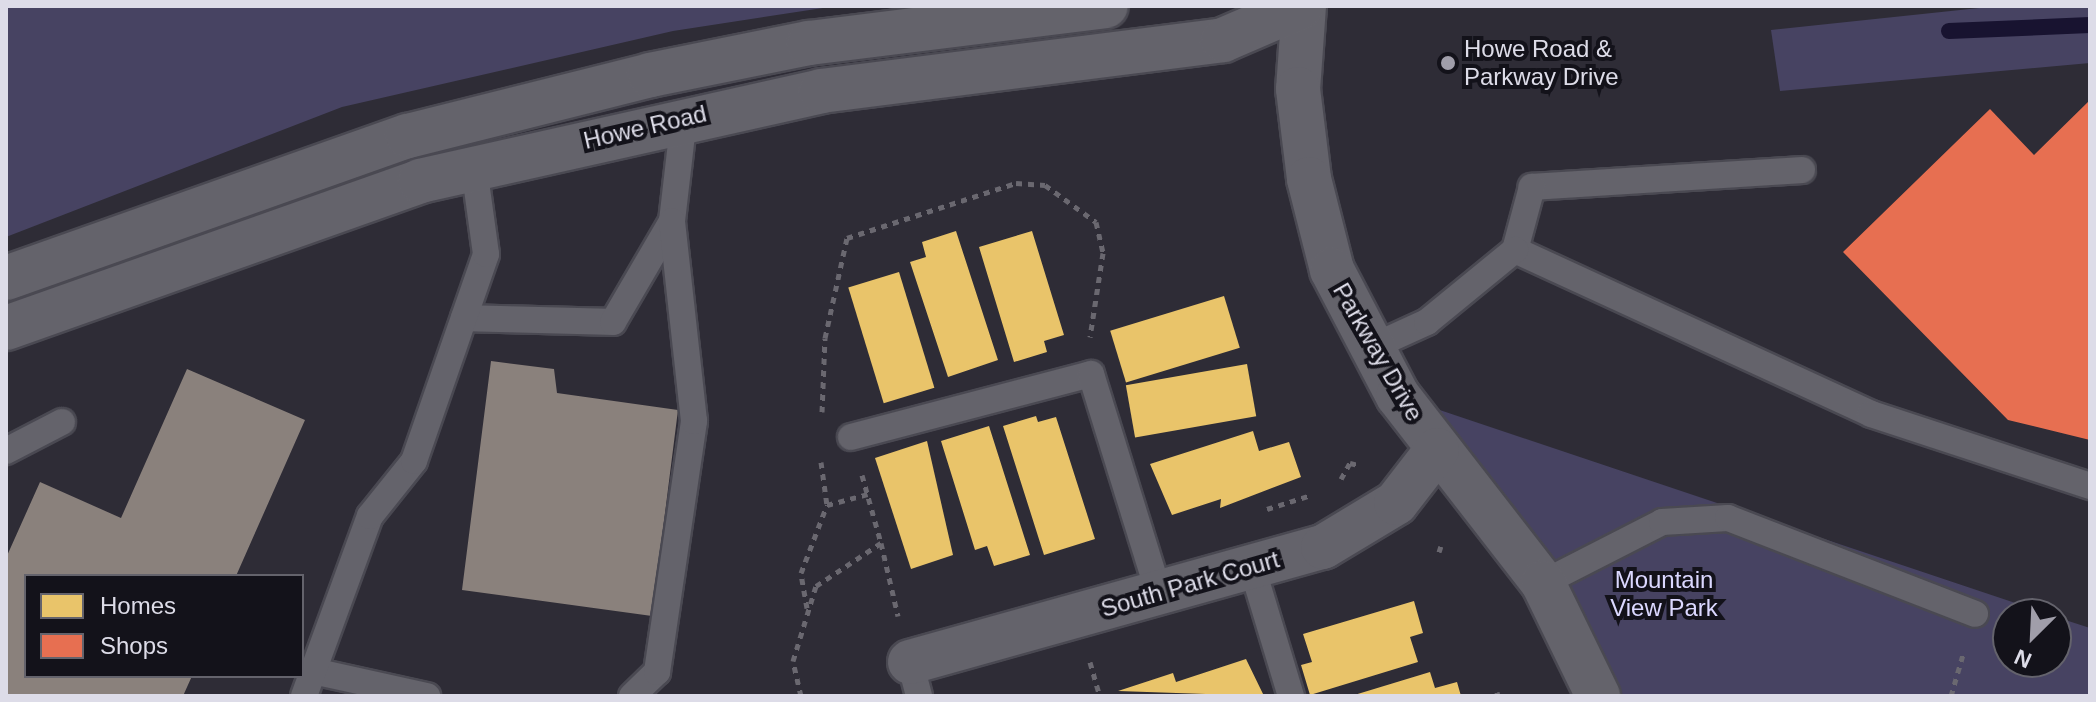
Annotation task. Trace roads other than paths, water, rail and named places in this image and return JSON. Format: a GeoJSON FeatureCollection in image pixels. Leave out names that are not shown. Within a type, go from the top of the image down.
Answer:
{"type":"FeatureCollection","features":[{"type":"Feature","properties":{"kind":"street","name":"Howe Road"},"geometry":{"type":"LineString","coordinates":[[6,278],[408,136],[650,75],[809,43],[1106,6]]}},
{"type":"Feature","properties":{"kind":"street","name":"Howe Road"},"geometry":{"type":"LineString","coordinates":[[6,328],[94,292],[474,167],[684,118],[821,91],[1223,40],[1303,6]]}},
{"type":"Feature","properties":{"kind":"street","name":"Parkway Drive"},"geometry":{"type":"LineString","coordinates":[[1303,6],[1298,89],[1309,179],[1332,270],[1370,348],[1437,450],[1543,583],[1598,696]]}},
{"type":"Feature","properties":{"kind":"street","name":"South Park Court"},"geometry":{"type":"LineString","coordinates":[[914,679],[1159,593],[1323,547],[1396,503],[1437,450]]}},
{"type":"Feature","properties":{"kind":"lane"},"geometry":{"type":"LineString","coordinates":[[632,696],[657,672],[694,421],[672,221],[684,118]]}},
{"type":"Feature","properties":{"kind":"lane"},"geometry":{"type":"LineString","coordinates":[[304,696],[370,516],[414,461],[486,254],[474,167]]}},
{"type":"Feature","properties":{"kind":"lane"},"geometry":{"type":"LineString","coordinates":[[1370,348],[1415,330],[1515,250],[1532,187],[1802,170]]}},
{"type":"Feature","properties":{"kind":"lane"},"geometry":{"type":"LineString","coordinates":[[464,318],[613,322],[672,221]]}},
{"type":"Feature","properties":{"kind":"lane"},"geometry":{"type":"LineString","coordinates":[[1515,250],[1871,414],[2090,486]]}},
{"type":"Feature","properties":{"kind":"lane"},"geometry":{"type":"LineString","coordinates":[[851,437],[1091,374],[1159,593]]}},
{"type":"Feature","properties":{"kind":"lane"},"geometry":{"type":"LineString","coordinates":[[6,451],[62,422]]}},
{"type":"Feature","properties":{"kind":"lane"},"geometry":{"type":"LineString","coordinates":[[1543,583],[1662,522],[1728,518],[1975,614]]}},
{"type":"Feature","properties":{"kind":"lane"},"geometry":{"type":"LineString","coordinates":[[1252,567],[1291,696]]}},
{"type":"Feature","properties":{"kind":"lane"},"geometry":{"type":"LineString","coordinates":[[313,671],[427,696]]}},
{"type":"Feature","properties":{"kind":"waterway"},"geometry":{"type":"LineString","coordinates":[[1949,31],[2090,25]]}},
{"type":"Feature","properties":{"kind":"place","name":"Howe Road & Parkway Drive"},"geometry":{"type":"Point","coordinates":[1448,63]}},
{"type":"Feature","properties":{"kind":"park label","name":"Mountain View Park"},"geometry":{"type":"Point","coordinates":[1664,594]}}]}
